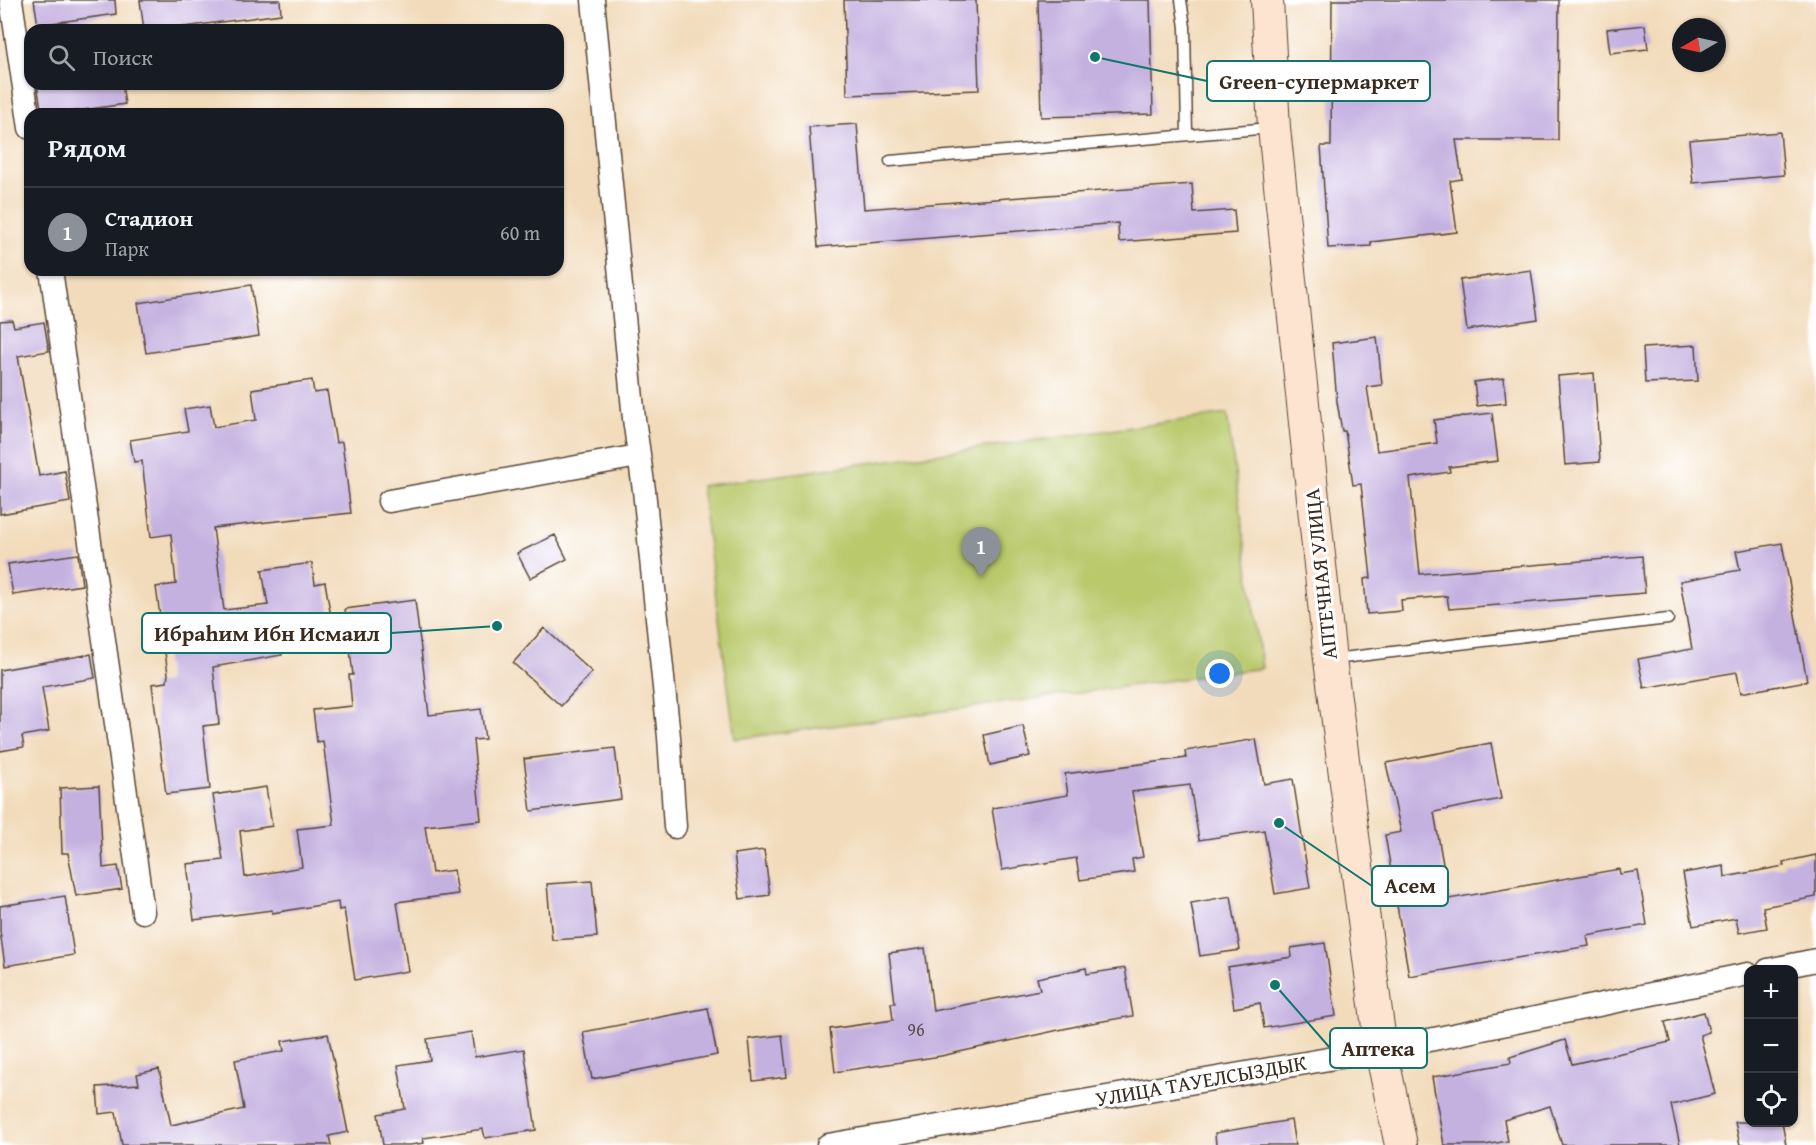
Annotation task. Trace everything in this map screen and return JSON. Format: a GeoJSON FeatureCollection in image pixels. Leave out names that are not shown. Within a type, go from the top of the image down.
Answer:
{"type":"FeatureCollection","features":[{"type":"Feature","properties":{"kind":"main road","name":"АПТЕЧНАЯ УЛИЦА"},"geometry":{"type":"LineString","coordinates":[[1267,0],[1274,128],[1330,660],[1381,1050],[1401,1145]]}},
{"type":"Feature","properties":{"kind":"street"},"geometry":{"type":"LineString","coordinates":[[11,0],[24,88]]}},
{"type":"Feature","properties":{"kind":"street"},"geometry":{"type":"LineString","coordinates":[[593,0],[638,456],[644,490],[669,737],[675,828]]}},
{"type":"Feature","properties":{"kind":"street"},"geometry":{"type":"LineString","coordinates":[[24,90],[27,108]]}},
{"type":"Feature","properties":{"kind":"street"},"geometry":{"type":"LineString","coordinates":[[52,276],[142,912]]}},
{"type":"Feature","properties":{"kind":"street"},"geometry":{"type":"LineString","coordinates":[[389,501],[638,456]]}},
{"type":"Feature","properties":{"kind":"street"},"geometry":{"type":"LineString","coordinates":[[1789,965],[1816,960]]}},
{"type":"Feature","properties":{"kind":"street","name":"УЛИЦА ТАУЕЛСЫЗДЫК"},"geometry":{"type":"LineString","coordinates":[[828,1145],[1381,1050],[1744,975]]}},
{"type":"Feature","properties":{"kind":"lane"},"geometry":{"type":"LineString","coordinates":[[1180,0],[1185,27],[1187,135]]}},
{"type":"Feature","properties":{"kind":"lane"},"geometry":{"type":"LineString","coordinates":[[890,161],[1274,128]]}},
{"type":"Feature","properties":{"kind":"lane"},"geometry":{"type":"LineString","coordinates":[[1330,660],[1668,620]]}},
{"type":"Feature","properties":{"kind":"green space"},"geometry":{"type":"Polygon","coordinates":[[[1227,414],[1262,668],[735,739],[701,486],[1227,414]]]}},
{"type":"Feature","properties":{"kind":"building"},"geometry":{"type":"Polygon","coordinates":[[[34,0],[115,0],[116,14],[38,24],[34,0]]]}},
{"type":"Feature","properties":{"kind":"building"},"geometry":{"type":"Polygon","coordinates":[[[140,0],[280,0],[281,14],[206,24],[143,24],[140,0]]]}},
{"type":"Feature","properties":{"kind":"building"},"geometry":{"type":"Polygon","coordinates":[[[844,0],[976,0],[979,90],[847,95],[844,0]]]}},
{"type":"Feature","properties":{"kind":"building"},"geometry":{"type":"Polygon","coordinates":[[[1038,0],[1150,0],[1153,114],[1041,117],[1038,0]]]}},
{"type":"Feature","properties":{"kind":"building"},"geometry":{"type":"Polygon","coordinates":[[[1332,0],[1559,0],[1558,140],[1456,140],[1462,179],[1450,181],[1457,232],[1371,242],[1371,246],[1328,248],[1321,146],[1331,146],[1332,0]]]}},
{"type":"Feature","properties":{"kind":"building"},"geometry":{"type":"Polygon","coordinates":[[[1645,25],[1648,49],[1610,53],[1607,29],[1645,25]]]}},
{"type":"Feature","properties":{"kind":"building"},"geometry":{"type":"Polygon","coordinates":[[[38,90],[123,90],[125,104],[97,108],[41,108],[38,90]]]}},
{"type":"Feature","properties":{"kind":"building"},"geometry":{"type":"Polygon","coordinates":[[[857,124],[864,209],[1192,184],[1194,213],[1234,210],[1236,233],[1119,242],[1118,223],[818,247],[809,127],[857,124]]]}},
{"type":"Feature","properties":{"kind":"building"},"geometry":{"type":"Polygon","coordinates":[[[1780,132],[1784,175],[1693,183],[1689,140],[1780,132]]]}},
{"type":"Feature","properties":{"kind":"building"},"geometry":{"type":"Polygon","coordinates":[[[1531,270],[1538,319],[1467,330],[1460,280],[1531,270]]]}},
{"type":"Feature","properties":{"kind":"building"},"geometry":{"type":"Polygon","coordinates":[[[251,285],[259,336],[146,353],[138,303],[251,285]]]}},
{"type":"Feature","properties":{"kind":"building"},"geometry":{"type":"Polygon","coordinates":[[[12,320],[14,327],[44,322],[49,351],[18,356],[39,476],[65,471],[70,502],[0,514],[0,321],[12,320]]]}},
{"type":"Feature","properties":{"kind":"building"},"geometry":{"type":"Polygon","coordinates":[[[1377,337],[1382,385],[1367,387],[1377,451],[1437,443],[1434,420],[1492,413],[1498,461],[1449,467],[1450,472],[1410,478],[1420,574],[1642,556],[1645,593],[1449,609],[1447,596],[1401,600],[1402,611],[1367,614],[1364,579],[1371,578],[1361,484],[1353,485],[1345,431],[1342,431],[1337,402],[1332,343],[1377,337]]]}},
{"type":"Feature","properties":{"kind":"building"},"geometry":{"type":"Polygon","coordinates":[[[1696,345],[1698,381],[1645,383],[1643,348],[1696,345]]]}},
{"type":"Feature","properties":{"kind":"building"},"geometry":{"type":"Polygon","coordinates":[[[1594,373],[1600,462],[1565,465],[1558,376],[1594,373]]]}},
{"type":"Feature","properties":{"kind":"building"},"geometry":{"type":"Polygon","coordinates":[[[1504,378],[1506,403],[1477,406],[1474,382],[1504,378]]]}},
{"type":"Feature","properties":{"kind":"building"},"geometry":{"type":"Polygon","coordinates":[[[312,380],[314,393],[327,391],[336,443],[342,442],[351,513],[213,528],[224,610],[268,605],[262,570],[312,563],[315,584],[325,582],[332,623],[277,631],[282,655],[213,667],[219,724],[203,726],[210,789],[166,794],[152,684],[167,682],[168,674],[156,587],[176,584],[171,534],[151,537],[142,461],[134,462],[130,440],[188,431],[184,409],[210,405],[214,427],[256,420],[252,389],[312,380]]]}},
{"type":"Feature","properties":{"kind":"building"},"geometry":{"type":"Polygon","coordinates":[[[555,535],[567,559],[530,578],[517,553],[555,535]]]}},
{"type":"Feature","properties":{"kind":"building"},"geometry":{"type":"Polygon","coordinates":[[[1782,543],[1807,681],[1741,693],[1737,672],[1644,688],[1638,659],[1692,649],[1680,581],[1740,570],[1736,551],[1782,543]]]}},
{"type":"Feature","properties":{"kind":"building"},"geometry":{"type":"Polygon","coordinates":[[[78,554],[82,585],[13,595],[8,564],[78,554]]]}},
{"type":"Feature","properties":{"kind":"building"},"geometry":{"type":"Polygon","coordinates":[[[415,600],[429,715],[481,709],[485,739],[473,740],[481,820],[425,826],[432,873],[454,870],[458,894],[397,902],[408,971],[355,980],[344,909],[339,910],[338,902],[272,913],[272,910],[194,920],[187,864],[223,860],[213,795],[266,787],[272,826],[240,831],[245,877],[302,867],[297,829],[334,825],[323,741],[317,742],[313,710],[352,706],[349,675],[353,675],[345,609],[415,600]]]}},
{"type":"Feature","properties":{"kind":"building"},"geometry":{"type":"Polygon","coordinates":[[[544,628],[592,672],[561,706],[513,663],[544,628]]]}},
{"type":"Feature","properties":{"kind":"building"},"geometry":{"type":"Polygon","coordinates":[[[91,654],[95,678],[42,687],[49,731],[22,736],[24,747],[0,751],[0,670],[91,654]]]}},
{"type":"Feature","properties":{"kind":"building"},"geometry":{"type":"Polygon","coordinates":[[[1023,726],[1030,756],[990,765],[984,735],[1023,726]]]}},
{"type":"Feature","properties":{"kind":"building"},"geometry":{"type":"Polygon","coordinates":[[[1256,739],[1264,784],[1293,779],[1310,888],[1275,894],[1264,830],[1199,840],[1190,785],[1132,792],[1143,857],[1132,859],[1134,872],[1080,880],[1076,858],[1002,870],[992,808],[1068,795],[1065,774],[1186,758],[1185,751],[1256,739]]]}},
{"type":"Feature","properties":{"kind":"building"},"geometry":{"type":"Polygon","coordinates":[[[1491,743],[1501,799],[1434,812],[1449,899],[1619,869],[1620,874],[1638,871],[1647,925],[1587,936],[1589,946],[1409,976],[1385,835],[1401,832],[1386,763],[1491,743]]]}},
{"type":"Feature","properties":{"kind":"building"},"geometry":{"type":"Polygon","coordinates":[[[615,748],[621,799],[531,811],[524,759],[615,748]]]}},
{"type":"Feature","properties":{"kind":"building"},"geometry":{"type":"Polygon","coordinates":[[[99,786],[103,868],[118,866],[122,889],[76,896],[68,853],[62,853],[60,788],[99,786]]]}},
{"type":"Feature","properties":{"kind":"building"},"geometry":{"type":"Polygon","coordinates":[[[764,850],[770,895],[740,899],[734,854],[764,850]]]}},
{"type":"Feature","properties":{"kind":"building"},"geometry":{"type":"Polygon","coordinates":[[[1816,855],[1816,897],[1763,907],[1767,928],[1739,933],[1736,918],[1693,926],[1683,873],[1724,866],[1725,877],[1784,866],[1783,862],[1816,855]]]}},
{"type":"Feature","properties":{"kind":"building"},"geometry":{"type":"Polygon","coordinates":[[[592,881],[597,937],[552,940],[547,884],[592,881]]]}},
{"type":"Feature","properties":{"kind":"building"},"geometry":{"type":"Polygon","coordinates":[[[65,896],[74,955],[5,966],[0,931],[0,906],[65,896]]]}},
{"type":"Feature","properties":{"kind":"building"},"geometry":{"type":"Polygon","coordinates":[[[1231,896],[1240,950],[1200,956],[1191,903],[1231,896]]]}},
{"type":"Feature","properties":{"kind":"building"},"geometry":{"type":"Polygon","coordinates":[[[1325,943],[1336,1016],[1264,1028],[1260,1003],[1234,1008],[1228,967],[1292,957],[1291,948],[1325,943]]]}},
{"type":"Feature","properties":{"kind":"building"},"geometry":{"type":"Polygon","coordinates":[[[925,948],[933,1011],[1040,990],[1037,978],[1086,968],[1087,974],[1125,968],[1133,1016],[941,1056],[835,1072],[830,1029],[893,1020],[891,1003],[895,1003],[889,953],[925,948]]]}},
{"type":"Feature","properties":{"kind":"building"},"geometry":{"type":"Polygon","coordinates":[[[708,1008],[717,1055],[592,1079],[583,1032],[708,1008]]]}},
{"type":"Feature","properties":{"kind":"building"},"geometry":{"type":"Polygon","coordinates":[[[1704,1012],[1709,1032],[1700,1035],[1715,1094],[1671,1105],[1680,1145],[1562,1145],[1550,1106],[1504,1120],[1508,1141],[1485,1145],[1444,1145],[1432,1077],[1511,1063],[1510,1057],[1565,1040],[1572,1064],[1670,1042],[1665,1022],[1704,1012]]]}},
{"type":"Feature","properties":{"kind":"building"},"geometry":{"type":"Polygon","coordinates":[[[471,1032],[475,1057],[524,1049],[536,1130],[485,1138],[483,1129],[423,1138],[424,1143],[383,1145],[378,1114],[405,1109],[398,1065],[430,1060],[427,1039],[471,1032]]]}},
{"type":"Feature","properties":{"kind":"building"},"geometry":{"type":"Polygon","coordinates":[[[328,1034],[348,1132],[329,1136],[331,1145],[122,1145],[116,1112],[99,1114],[97,1087],[139,1084],[137,1074],[159,1069],[171,1125],[244,1109],[235,1060],[284,1051],[282,1041],[328,1034]]]}},
{"type":"Feature","properties":{"kind":"building"},"geometry":{"type":"Polygon","coordinates":[[[782,1035],[787,1077],[753,1081],[749,1039],[782,1035]]]}},
{"type":"Feature","properties":{"kind":"building"},"geometry":{"type":"Polygon","coordinates":[[[1291,1120],[1295,1145],[1216,1145],[1215,1133],[1291,1120]]]}},
{"type":"Feature","properties":{"kind":"building"},"geometry":{"type":"Polygon","coordinates":[[[1735,1122],[1744,1122],[1744,1127],[1783,1127],[1786,1145],[1740,1145],[1735,1122]]]}},
{"type":"Feature","properties":{"kind":"place","name":"Green-супермаркет"},"geometry":{"type":"Point","coordinates":[1095,57]}},
{"type":"Feature","properties":{"kind":"place","name":"Стадион"},"geometry":{"type":"Point","coordinates":[981,577]}},
{"type":"Feature","properties":{"kind":"place","name":"Ибраһим Ибн Исмаил"},"geometry":{"type":"Point","coordinates":[497,626]}},
{"type":"Feature","properties":{"kind":"place","name":"Асем"},"geometry":{"type":"Point","coordinates":[1279,823]}},
{"type":"Feature","properties":{"kind":"place","name":"Аптека"},"geometry":{"type":"Point","coordinates":[1275,985]}}]}
